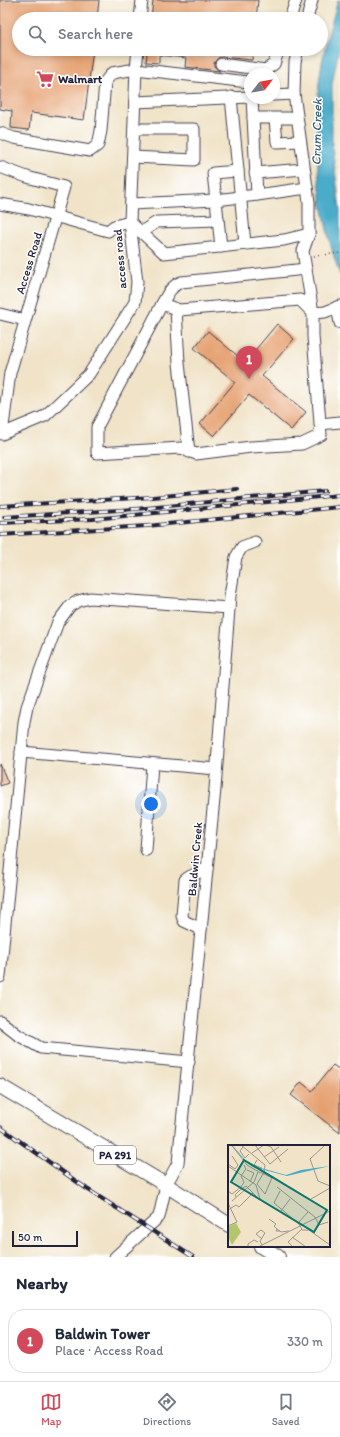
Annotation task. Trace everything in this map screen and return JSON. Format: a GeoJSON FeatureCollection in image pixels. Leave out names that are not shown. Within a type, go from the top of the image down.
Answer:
{"type":"FeatureCollection","features":[{"type":"Feature","properties":{"kind":"main road","name":"PA 291"},"geometry":{"type":"LineString","coordinates":[[0,1086],[166,1185],[228,1224]]}},
{"type":"Feature","properties":{"kind":"main road"},"geometry":{"type":"LineString","coordinates":[[263,1247],[278,1257]]}},
{"type":"Feature","properties":{"kind":"street"},"geometry":{"type":"LineString","coordinates":[[141,12],[142,0]]}},
{"type":"Feature","properties":{"kind":"street"},"geometry":{"type":"LineString","coordinates":[[292,12],[296,0]]}},
{"type":"Feature","properties":{"kind":"street"},"geometry":{"type":"LineString","coordinates":[[308,12],[312,0]]}},
{"type":"Feature","properties":{"kind":"street","name":"access road"},"geometry":{"type":"LineString","coordinates":[[2,434],[45,416],[90,374],[135,302],[137,282],[130,222],[137,56]]}},
{"type":"Feature","properties":{"kind":"street"},"geometry":{"type":"LineString","coordinates":[[268,68],[274,64],[277,56]]}},
{"type":"Feature","properties":{"kind":"street"},"geometry":{"type":"LineString","coordinates":[[296,56],[294,94],[309,202],[309,234],[303,251],[313,313],[313,336],[321,430]]}},
{"type":"Feature","properties":{"kind":"street"},"geometry":{"type":"LineString","coordinates":[[221,64],[244,68]]}},
{"type":"Feature","properties":{"kind":"street"},"geometry":{"type":"LineString","coordinates":[[0,133],[14,138],[90,151],[98,145],[101,131],[105,82],[112,73],[136,69],[244,82]]}},
{"type":"Feature","properties":{"kind":"street"},"geometry":{"type":"LineString","coordinates":[[280,95],[294,94]]}},
{"type":"Feature","properties":{"kind":"street"},"geometry":{"type":"LineString","coordinates":[[231,97],[245,244]]}},
{"type":"Feature","properties":{"kind":"street"},"geometry":{"type":"LineString","coordinates":[[135,102],[244,97]]}},
{"type":"Feature","properties":{"kind":"street"},"geometry":{"type":"LineString","coordinates":[[252,104],[257,196]]}},
{"type":"Feature","properties":{"kind":"street"},"geometry":{"type":"LineString","coordinates":[[253,118],[297,118]]}},
{"type":"Feature","properties":{"kind":"street"},"geometry":{"type":"LineString","coordinates":[[275,118],[277,142],[300,141]]}},
{"type":"Feature","properties":{"kind":"street"},"geometry":{"type":"LineString","coordinates":[[133,157],[194,160],[194,129],[134,129]]}},
{"type":"Feature","properties":{"kind":"street","name":"Access Road"},"geometry":{"type":"LineString","coordinates":[[0,167],[27,177],[64,187],[10,373],[2,434]]}},
{"type":"Feature","properties":{"kind":"street"},"geometry":{"type":"LineString","coordinates":[[255,173],[304,169]]}},
{"type":"Feature","properties":{"kind":"street"},"geometry":{"type":"LineString","coordinates":[[221,247],[213,173],[238,171]]}},
{"type":"Feature","properties":{"kind":"street"},"geometry":{"type":"LineString","coordinates":[[131,204],[216,200],[257,196],[307,188]]}},
{"type":"Feature","properties":{"kind":"street"},"geometry":{"type":"LineString","coordinates":[[1,206],[29,210],[108,231],[114,226],[130,222]]}},
{"type":"Feature","properties":{"kind":"street"},"geometry":{"type":"LineString","coordinates":[[141,232],[157,222],[218,220]]}},
{"type":"Feature","properties":{"kind":"street","name":"Access Road"},"geometry":{"type":"LineString","coordinates":[[130,222],[164,253],[284,240],[309,234]]}},
{"type":"Feature","properties":{"kind":"street"},"geometry":{"type":"LineString","coordinates":[[306,269],[181,282],[175,284],[162,304],[97,427],[97,453],[181,448],[196,454],[251,447],[302,444],[321,430],[340,422]]}},
{"type":"Feature","properties":{"kind":"street"},"geometry":{"type":"LineString","coordinates":[[162,304],[179,310],[300,300],[313,313],[325,312],[338,306],[340,323]]}},
{"type":"Feature","properties":{"kind":"street"},"geometry":{"type":"LineString","coordinates":[[176,309],[179,363],[189,452]]}},
{"type":"Feature","properties":{"kind":"street"},"geometry":{"type":"LineString","coordinates":[[0,314],[25,320]]}},
{"type":"Feature","properties":{"kind":"street","name":"Baldwin Creek"},"geometry":{"type":"LineString","coordinates":[[115,1257],[159,1217],[166,1185],[178,1163],[207,868],[229,608],[236,557],[242,547],[255,542]]}},
{"type":"Feature","properties":{"kind":"street"},"geometry":{"type":"LineString","coordinates":[[0,977],[24,722],[27,707],[58,622],[70,606],[78,601],[90,598],[229,608]]}},
{"type":"Feature","properties":{"kind":"street"},"geometry":{"type":"LineString","coordinates":[[21,752],[216,770]]}},
{"type":"Feature","properties":{"kind":"street"},"geometry":{"type":"LineString","coordinates":[[146,850],[152,764]]}},
{"type":"Feature","properties":{"kind":"street"},"geometry":{"type":"LineString","coordinates":[[201,929],[184,921],[182,916],[185,880],[207,868]]}},
{"type":"Feature","properties":{"kind":"street"},"geometry":{"type":"LineString","coordinates":[[0,1021],[18,1035],[41,1048],[189,1062]]}},
{"type":"Feature","properties":{"kind":"path"},"geometry":{"type":"LineString","coordinates":[[304,256],[340,253]]}},
{"type":"Feature","properties":{"kind":"water"},"geometry":{"type":"Polygon","coordinates":[[[338,0],[340,0],[340,44],[332,84],[332,145],[340,211],[340,275],[322,204],[317,156],[317,108],[319,83],[323,56],[328,56],[328,37],[338,0]]]}},
{"type":"Feature","properties":{"kind":"building","name":"Walmart"},"geometry":{"type":"Polygon","coordinates":[[[0,0],[99,0],[98,12],[12,12],[12,56],[92,56],[84,120],[31,113],[29,130],[11,128],[12,111],[0,109],[0,0]]]}},
{"type":"Feature","properties":{"kind":"building"},"geometry":{"type":"Polygon","coordinates":[[[153,0],[258,0],[257,12],[152,12],[153,0]]]}},
{"type":"Feature","properties":{"kind":"building"},"geometry":{"type":"Polygon","coordinates":[[[147,56],[159,56],[159,63],[146,62],[147,56]]]}},
{"type":"Feature","properties":{"kind":"building"},"geometry":{"type":"Polygon","coordinates":[[[168,56],[252,56],[252,60],[222,57],[218,58],[214,63],[214,66],[220,71],[185,67],[186,58],[168,56]]]}},
{"type":"Feature","properties":{"kind":"building"},"geometry":{"type":"Polygon","coordinates":[[[277,324],[294,339],[262,376],[306,412],[291,430],[249,395],[214,436],[200,424],[235,382],[194,348],[208,331],[245,362],[277,324]]]}},
{"type":"Feature","properties":{"kind":"building"},"geometry":{"type":"Polygon","coordinates":[[[0,764],[8,783],[0,786],[0,764]]]}},
{"type":"Feature","properties":{"kind":"building"},"geometry":{"type":"Polygon","coordinates":[[[333,1065],[340,1070],[340,1133],[291,1095],[301,1082],[312,1091],[333,1065]]]}},
{"type":"Feature","properties":{"kind":"railway"},"geometry":{"type":"LineString","coordinates":[[0,506],[153,497],[237,489]]}},
{"type":"Feature","properties":{"kind":"railway"},"geometry":{"type":"LineString","coordinates":[[4,517],[136,509],[325,491]]}},
{"type":"Feature","properties":{"kind":"railway"},"geometry":{"type":"LineString","coordinates":[[0,523],[93,519],[340,495]]}},
{"type":"Feature","properties":{"kind":"railway"},"geometry":{"type":"LineString","coordinates":[[0,535],[147,526],[340,507]]}},
{"type":"Feature","properties":{"kind":"railway"},"geometry":{"type":"LineString","coordinates":[[0,1127],[87,1189],[193,1257]]}},
{"type":"Feature","properties":{"kind":"place","name":"Walmart"},"geometry":{"type":"Point","coordinates":[45,79]}},
{"type":"Feature","properties":{"kind":"place","name":"Baldwin Tower"},"geometry":{"type":"Point","coordinates":[249,379]}},
{"type":"Feature","properties":{"kind":"water label","name":"Crum Creek"},"geometry":{"type":"Point","coordinates":[316,132]}}]}
